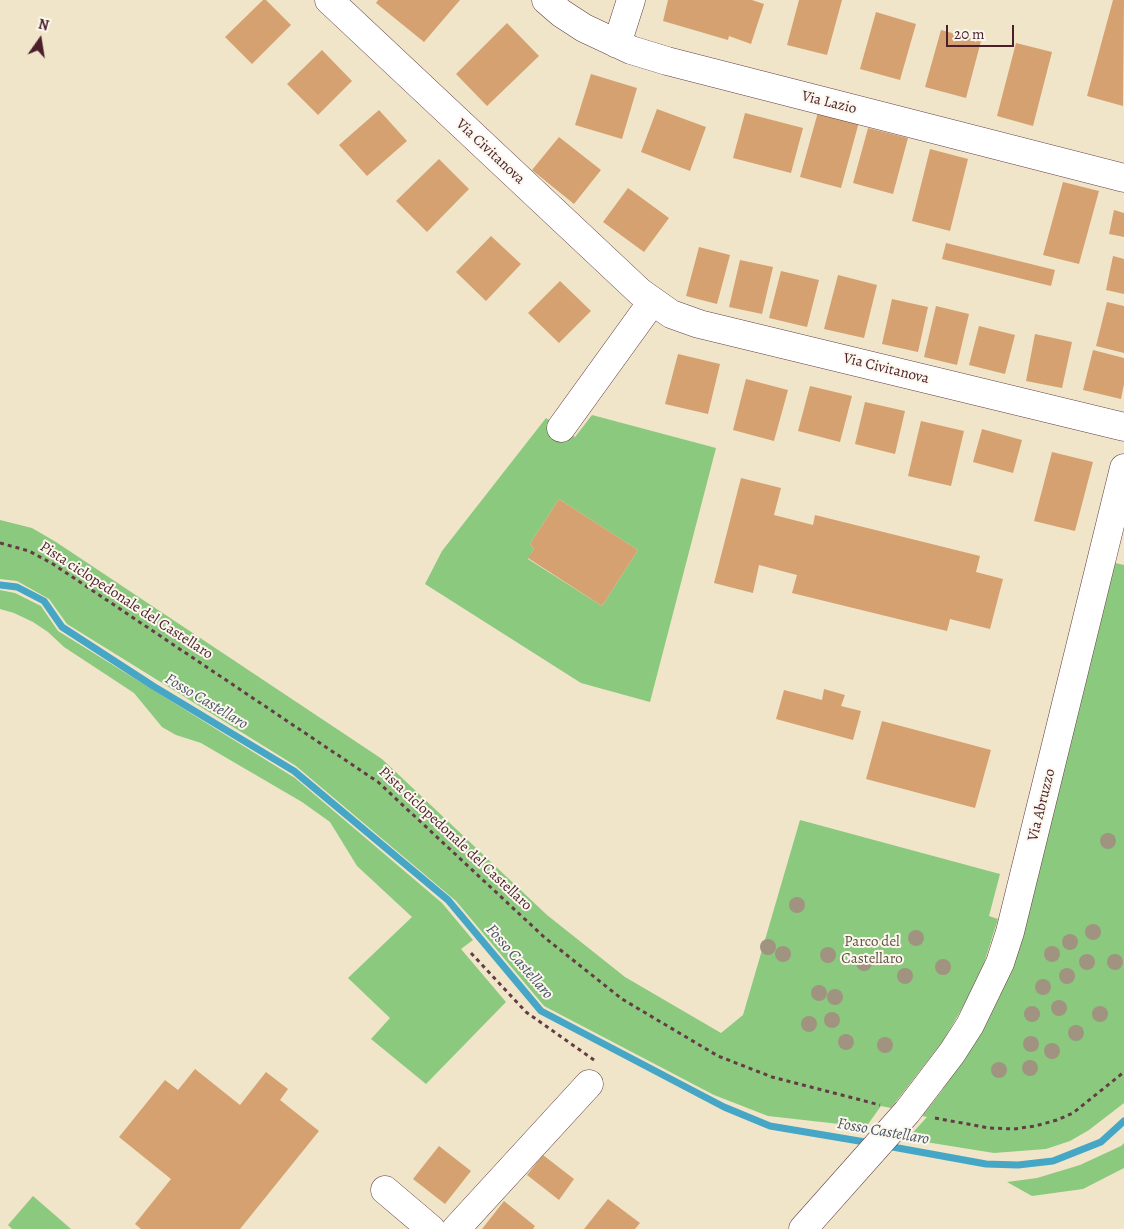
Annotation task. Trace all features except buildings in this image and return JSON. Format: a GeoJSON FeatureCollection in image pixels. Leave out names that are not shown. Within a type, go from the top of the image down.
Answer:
{"type":"FeatureCollection","features":[{"type":"Feature","properties":{"kind":"street","name":"Via Civitanova"},"geometry":{"type":"LineString","coordinates":[[329,0],[652,302],[671,314],[699,324],[1124,426]]}},
{"type":"Feature","properties":{"kind":"street","name":"Via Lazio"},"geometry":{"type":"LineString","coordinates":[[546,0],[561,13],[584,28],[631,50],[687,67],[1124,178]]}},
{"type":"Feature","properties":{"kind":"street"},"geometry":{"type":"LineString","coordinates":[[617,44],[631,0]]}},
{"type":"Feature","properties":{"kind":"street"},"geometry":{"type":"LineString","coordinates":[[561,428],[652,302]]}},
{"type":"Feature","properties":{"kind":"street","name":"Via Abruzzo"},"geometry":{"type":"LineString","coordinates":[[804,1229],[863,1162],[952,1054],[970,1025],[997,970],[1010,932],[1124,468]]}},
{"type":"Feature","properties":{"kind":"street"},"geometry":{"type":"LineString","coordinates":[[456,1229],[589,1084]]}},
{"type":"Feature","properties":{"kind":"street"},"geometry":{"type":"LineString","coordinates":[[384,1190],[431,1229]]}},
{"type":"Feature","properties":{"kind":"path","name":"Pista ciclopedonale del Castellaro"},"geometry":{"type":"LineString","coordinates":[[0,543],[29,551],[53,564],[378,782],[544,937],[622,999],[718,1056],[772,1077],[904,1113],[989,1128],[1014,1129],[1057,1120],[1073,1112],[1124,1072]]}},
{"type":"Feature","properties":{"kind":"path"},"geometry":{"type":"LineString","coordinates":[[471,953],[526,1012],[595,1061],[596,1069],[589,1084]]}},
{"type":"Feature","properties":{"kind":"green space"},"geometry":{"type":"Polygon","coordinates":[[[592,415],[716,448],[650,702],[581,683],[425,584],[442,551],[546,418],[575,437],[592,415]],[[559,499],[530,544],[534,549],[528,559],[602,606],[638,550],[559,499]]]}},
{"type":"Feature","properties":{"kind":"green space","name":"Parco del Castellaro"},"geometry":{"type":"Polygon","coordinates":[[[0,520],[32,528],[56,542],[382,759],[547,915],[625,977],[721,1033],[743,1015],[800,820],[1000,874],[989,916],[998,919],[979,979],[943,1041],[891,1108],[881,1106],[866,1127],[768,1116],[714,1095],[544,1006],[456,901],[296,766],[67,624],[49,599],[17,581],[0,579],[0,520]]]}},
{"type":"Feature","properties":{"kind":"green space"},"geometry":{"type":"Polygon","coordinates":[[[1115,563],[1124,565],[1124,1103],[1089,1130],[1070,1141],[1046,1149],[994,1153],[907,1139],[927,1117],[922,1116],[941,1092],[988,1019],[1009,975],[1021,943],[1115,563]]]}},
{"type":"Feature","properties":{"kind":"green space"},"geometry":{"type":"Polygon","coordinates":[[[0,590],[15,593],[41,606],[58,631],[295,778],[442,903],[473,940],[461,949],[506,1002],[426,1084],[371,1039],[390,1018],[348,978],[412,917],[357,866],[330,822],[302,802],[201,743],[176,735],[162,727],[134,693],[64,647],[48,632],[33,622],[0,609],[0,590]]]}},
{"type":"Feature","properties":{"kind":"green space"},"geometry":{"type":"Polygon","coordinates":[[[1124,1143],[1124,1168],[1083,1189],[1032,1196],[1007,1182],[1037,1178],[1080,1165],[1124,1143]]]}},
{"type":"Feature","properties":{"kind":"green space"},"geometry":{"type":"Polygon","coordinates":[[[33,1196],[71,1229],[12,1229],[8,1225],[33,1196]]]}},
{"type":"Feature","properties":{"kind":"waterway","name":"Fosso Castellaro"},"geometry":{"type":"LineString","coordinates":[[0,585],[17,587],[44,601],[62,627],[153,686],[294,771],[448,900],[541,1011],[724,1107],[770,1126],[871,1143]]}},
{"type":"Feature","properties":{"kind":"waterway","name":"Fosso Castellaro"},"geometry":{"type":"LineString","coordinates":[[887,1146],[986,1164],[1018,1165],[1053,1161],[1101,1142],[1124,1121]]}}]}
